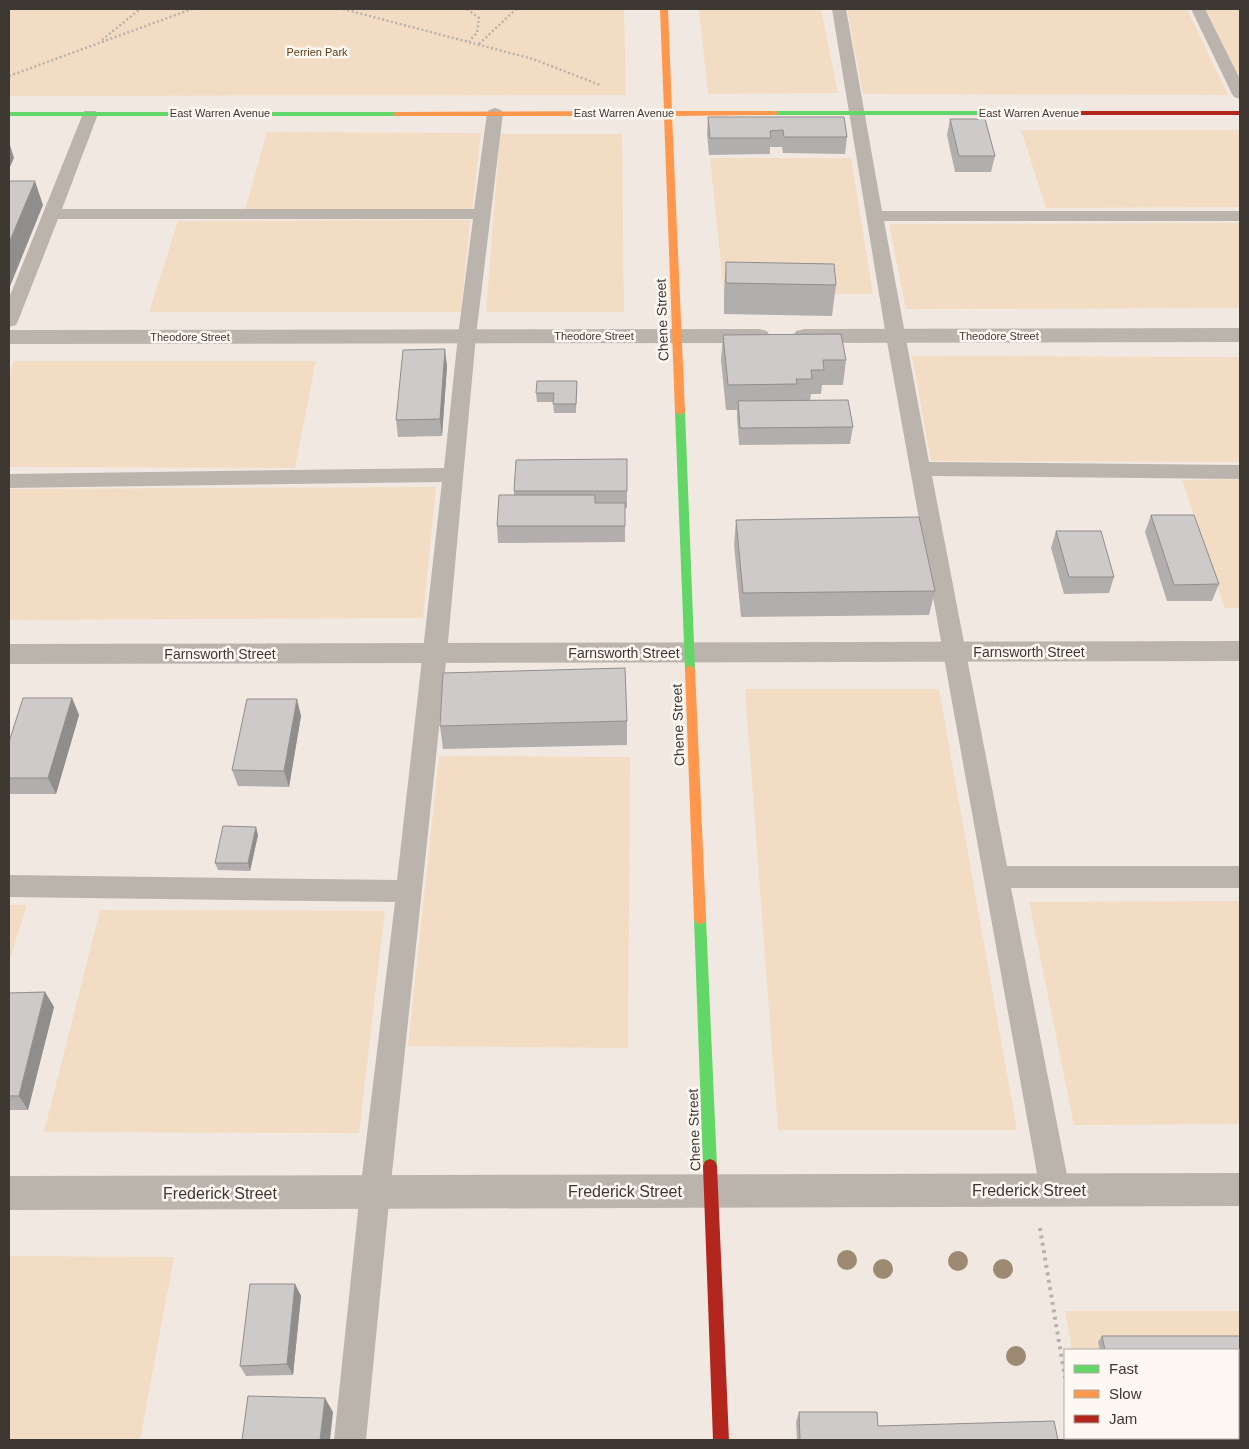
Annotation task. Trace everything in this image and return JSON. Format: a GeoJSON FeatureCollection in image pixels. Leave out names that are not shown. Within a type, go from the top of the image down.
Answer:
{"type":"FeatureCollection","features":[{"type":"Feature","properties":{"kind":"street","name":"Chene Street"},"geometry":{"type":"LineString","coordinates":[[664,9],[721,1440]]}},
{"type":"Feature","properties":{"kind":"street","name":"East Warren Avenue"},"geometry":{"type":"LineString","coordinates":[[9,114],[1240,113]]}},
{"type":"Feature","properties":{"kind":"street","name":"Theodore Street"},"geometry":{"type":"LineString","coordinates":[[9,337],[1240,336]]}},
{"type":"Feature","properties":{"kind":"street","name":"Farnsworth Street"},"geometry":{"type":"LineString","coordinates":[[9,654],[1240,652]]}},
{"type":"Feature","properties":{"kind":"street","name":"Frederick Street"},"geometry":{"type":"LineString","coordinates":[[9,1193],[1240,1189]]}},
{"type":"Feature","properties":{"kind":"lane"},"geometry":{"type":"LineString","coordinates":[[839,9],[895,336],[996,876],[1044,1190]]}},
{"type":"Feature","properties":{"kind":"lane"},"geometry":{"type":"LineString","coordinates":[[1198,9],[1240,94]]}},
{"type":"Feature","properties":{"kind":"lane"},"geometry":{"type":"LineString","coordinates":[[350,1440],[375,1192],[436,653],[467,336],[495,113]]}},
{"type":"Feature","properties":{"kind":"lane"},"geometry":{"type":"LineString","coordinates":[[9,321],[90,114]]}},
{"type":"Feature","properties":{"kind":"lane"},"geometry":{"type":"LineString","coordinates":[[52,214],[482,214]]}},
{"type":"Feature","properties":{"kind":"lane"},"geometry":{"type":"LineString","coordinates":[[875,216],[1240,216]]}},
{"type":"Feature","properties":{"kind":"lane"},"geometry":{"type":"LineString","coordinates":[[921,469],[1240,472]]}},
{"type":"Feature","properties":{"kind":"lane"},"geometry":{"type":"LineString","coordinates":[[9,481],[453,476]]}},
{"type":"Feature","properties":{"kind":"lane"},"geometry":{"type":"LineString","coordinates":[[996,876],[1240,877]]}},
{"type":"Feature","properties":{"kind":"lane"},"geometry":{"type":"LineString","coordinates":[[9,886],[409,891]]}},
{"type":"Feature","properties":{"kind":"path"},"geometry":{"type":"LineString","coordinates":[[98,43],[140,9]]}},
{"type":"Feature","properties":{"kind":"path"},"geometry":{"type":"LineString","coordinates":[[9,76],[192,9]]}},
{"type":"Feature","properties":{"kind":"path"},"geometry":{"type":"LineString","coordinates":[[343,9],[533,59],[607,88]]}},
{"type":"Feature","properties":{"kind":"path"},"geometry":{"type":"LineString","coordinates":[[467,9],[479,18],[477,33],[469,42]]}},
{"type":"Feature","properties":{"kind":"path"},"geometry":{"type":"LineString","coordinates":[[478,44],[516,9]]}},
{"type":"Feature","properties":{"kind":"path"},"geometry":{"type":"LineString","coordinates":[[1044,1190],[1064,1369]]}},
{"type":"Feature","properties":{"kind":"green space","name":"Perrien Park"},"geometry":{"type":"Polygon","coordinates":[[[9,9],[624,9],[626,95],[9,96],[9,9]]]}},
{"type":"Feature","properties":{"kind":"green space"},"geometry":{"type":"Polygon","coordinates":[[[699,9],[821,9],[838,93],[708,94],[699,9]]]}},
{"type":"Feature","properties":{"kind":"green space"},"geometry":{"type":"Polygon","coordinates":[[[847,9],[1187,9],[1228,95],[863,94],[847,9]]]}},
{"type":"Feature","properties":{"kind":"green space"},"geometry":{"type":"Polygon","coordinates":[[[1205,9],[1240,9],[1240,79],[1205,9]]]}},
{"type":"Feature","properties":{"kind":"green space"},"geometry":{"type":"Polygon","coordinates":[[[1021,130],[1240,130],[1240,207],[1046,208],[1021,130]]]}},
{"type":"Feature","properties":{"kind":"green space"},"geometry":{"type":"Polygon","coordinates":[[[267,132],[481,133],[472,211],[245,210],[267,132]]]}},
{"type":"Feature","properties":{"kind":"green space"},"geometry":{"type":"Polygon","coordinates":[[[500,134],[622,134],[624,312],[486,312],[500,134]]]}},
{"type":"Feature","properties":{"kind":"green space"},"geometry":{"type":"Polygon","coordinates":[[[710,158],[851,158],[873,294],[724,293],[710,158]]]}},
{"type":"Feature","properties":{"kind":"green space"},"geometry":{"type":"Polygon","coordinates":[[[470,220],[461,312],[149,312],[178,221],[470,220]]]}},
{"type":"Feature","properties":{"kind":"green space"},"geometry":{"type":"Polygon","coordinates":[[[1240,223],[1240,308],[906,309],[889,224],[1240,223]]]}},
{"type":"Feature","properties":{"kind":"green space"},"geometry":{"type":"Polygon","coordinates":[[[912,356],[1240,357],[1240,462],[931,461],[912,356]]]}},
{"type":"Feature","properties":{"kind":"green space"},"geometry":{"type":"Polygon","coordinates":[[[14,361],[316,361],[295,468],[9,467],[9,373],[14,361]]]}},
{"type":"Feature","properties":{"kind":"green space"},"geometry":{"type":"Polygon","coordinates":[[[1240,479],[1240,608],[1225,608],[1182,480],[1240,479]]]}},
{"type":"Feature","properties":{"kind":"green space"},"geometry":{"type":"Polygon","coordinates":[[[436,487],[423,618],[9,620],[9,489],[436,487]]]}},
{"type":"Feature","properties":{"kind":"green space"},"geometry":{"type":"Polygon","coordinates":[[[745,689],[939,689],[1017,1130],[778,1130],[745,689]]]}},
{"type":"Feature","properties":{"kind":"green space"},"geometry":{"type":"Polygon","coordinates":[[[439,756],[630,757],[628,1048],[408,1046],[439,756]]]}},
{"type":"Feature","properties":{"kind":"green space"},"geometry":{"type":"Polygon","coordinates":[[[1240,901],[1240,1124],[1074,1125],[1029,902],[1240,901]]]}},
{"type":"Feature","properties":{"kind":"green space"},"geometry":{"type":"Polygon","coordinates":[[[9,905],[27,905],[9,962],[9,905]]]}},
{"type":"Feature","properties":{"kind":"green space"},"geometry":{"type":"Polygon","coordinates":[[[100,910],[385,911],[359,1133],[44,1132],[100,910]]]}},
{"type":"Feature","properties":{"kind":"green space"},"geometry":{"type":"Polygon","coordinates":[[[9,1256],[174,1257],[140,1440],[9,1440],[9,1256]]]}},
{"type":"Feature","properties":{"kind":"green space"},"geometry":{"type":"Polygon","coordinates":[[[1065,1311],[1240,1311],[1240,1440],[1088,1440],[1239,1439],[1239,1349],[1072,1349],[1065,1311]]]}},
{"type":"Feature","properties":{"kind":"building"},"geometry":{"type":"Polygon","coordinates":[[[708,117],[844,117],[847,137],[784,137],[783,130],[770,131],[771,138],[710,138],[708,117]]]}},
{"type":"Feature","properties":{"kind":"building"},"geometry":{"type":"Polygon","coordinates":[[[950,119],[985,119],[995,156],[959,156],[950,119]]]}},
{"type":"Feature","properties":{"kind":"building"},"geometry":{"type":"Polygon","coordinates":[[[9,181],[35,181],[9,243],[9,181]]]}},
{"type":"Feature","properties":{"kind":"building"},"geometry":{"type":"Polygon","coordinates":[[[726,262],[834,264],[836,285],[726,283],[726,262]]]}},
{"type":"Feature","properties":{"kind":"building"},"geometry":{"type":"Polygon","coordinates":[[[841,334],[846,360],[823,360],[824,370],[811,370],[812,379],[796,379],[797,384],[728,385],[723,335],[841,334]]]}},
{"type":"Feature","properties":{"kind":"building"},"geometry":{"type":"Polygon","coordinates":[[[445,349],[440,419],[396,420],[403,350],[445,349]]]}},
{"type":"Feature","properties":{"kind":"building"},"geometry":{"type":"Polygon","coordinates":[[[537,381],[577,381],[576,404],[553,404],[554,393],[536,393],[537,381]]]}},
{"type":"Feature","properties":{"kind":"building"},"geometry":{"type":"Polygon","coordinates":[[[848,400],[853,427],[740,428],[738,401],[848,400]]]}},
{"type":"Feature","properties":{"kind":"building"},"geometry":{"type":"Polygon","coordinates":[[[627,459],[627,491],[514,491],[516,460],[627,459]]]}},
{"type":"Feature","properties":{"kind":"building"},"geometry":{"type":"Polygon","coordinates":[[[499,495],[595,495],[595,503],[625,503],[625,526],[497,526],[499,495]]]}},
{"type":"Feature","properties":{"kind":"building"},"geometry":{"type":"Polygon","coordinates":[[[1151,515],[1194,515],[1219,584],[1174,585],[1151,515]]]}},
{"type":"Feature","properties":{"kind":"building"},"geometry":{"type":"Polygon","coordinates":[[[919,517],[935,591],[743,593],[736,520],[919,517]]]}},
{"type":"Feature","properties":{"kind":"building"},"geometry":{"type":"Polygon","coordinates":[[[1056,531],[1101,531],[1114,577],[1069,577],[1056,531]]]}},
{"type":"Feature","properties":{"kind":"building"},"geometry":{"type":"Polygon","coordinates":[[[625,668],[627,721],[440,726],[443,673],[625,668]]]}},
{"type":"Feature","properties":{"kind":"building"},"geometry":{"type":"Polygon","coordinates":[[[23,698],[72,698],[48,778],[9,778],[9,742],[23,698]]]}},
{"type":"Feature","properties":{"kind":"building"},"geometry":{"type":"Polygon","coordinates":[[[247,699],[297,699],[284,771],[232,770],[247,699]]]}},
{"type":"Feature","properties":{"kind":"building"},"geometry":{"type":"Polygon","coordinates":[[[223,826],[256,827],[248,863],[215,863],[223,826]]]}},
{"type":"Feature","properties":{"kind":"building"},"geometry":{"type":"Polygon","coordinates":[[[45,992],[19,1096],[9,1096],[9,993],[45,992]]]}},
{"type":"Feature","properties":{"kind":"building"},"geometry":{"type":"Polygon","coordinates":[[[250,1284],[295,1284],[287,1364],[240,1366],[250,1284]]]}},
{"type":"Feature","properties":{"kind":"building"},"geometry":{"type":"Polygon","coordinates":[[[1102,1336],[1240,1336],[1240,1415],[1239,1349],[1105,1349],[1102,1336]]]}},
{"type":"Feature","properties":{"kind":"building"},"geometry":{"type":"Polygon","coordinates":[[[248,1396],[325,1398],[320,1440],[242,1440],[248,1396]]]}},
{"type":"Feature","properties":{"kind":"building"},"geometry":{"type":"Polygon","coordinates":[[[799,1412],[877,1412],[878,1426],[1054,1421],[1058,1440],[800,1440],[799,1412]]]}},
{"type":"Feature","properties":{"kind":"traffic: fast"},"geometry":{"type":"LineString","coordinates":[[775,113],[1044,113]]}},
{"type":"Feature","properties":{"kind":"traffic: fast"},"geometry":{"type":"LineString","coordinates":[[9,114],[396,114]]}},
{"type":"Feature","properties":{"kind":"traffic: fast"},"geometry":{"type":"LineString","coordinates":[[680,412],[690,669]]}},
{"type":"Feature","properties":{"kind":"traffic: fast"},"geometry":{"type":"LineString","coordinates":[[700,919],[710,1166]]}},
{"type":"Feature","properties":{"kind":"traffic: slow"},"geometry":{"type":"LineString","coordinates":[[664,9],[680,412]]}},
{"type":"Feature","properties":{"kind":"traffic: slow"},"geometry":{"type":"LineString","coordinates":[[396,114],[775,113]]}},
{"type":"Feature","properties":{"kind":"traffic: slow"},"geometry":{"type":"LineString","coordinates":[[690,669],[700,919]]}},
{"type":"Feature","properties":{"kind":"traffic: jam"},"geometry":{"type":"LineString","coordinates":[[1044,113],[1240,113]]}},
{"type":"Feature","properties":{"kind":"traffic: jam"},"geometry":{"type":"LineString","coordinates":[[710,1166],[721,1440]]}}]}
